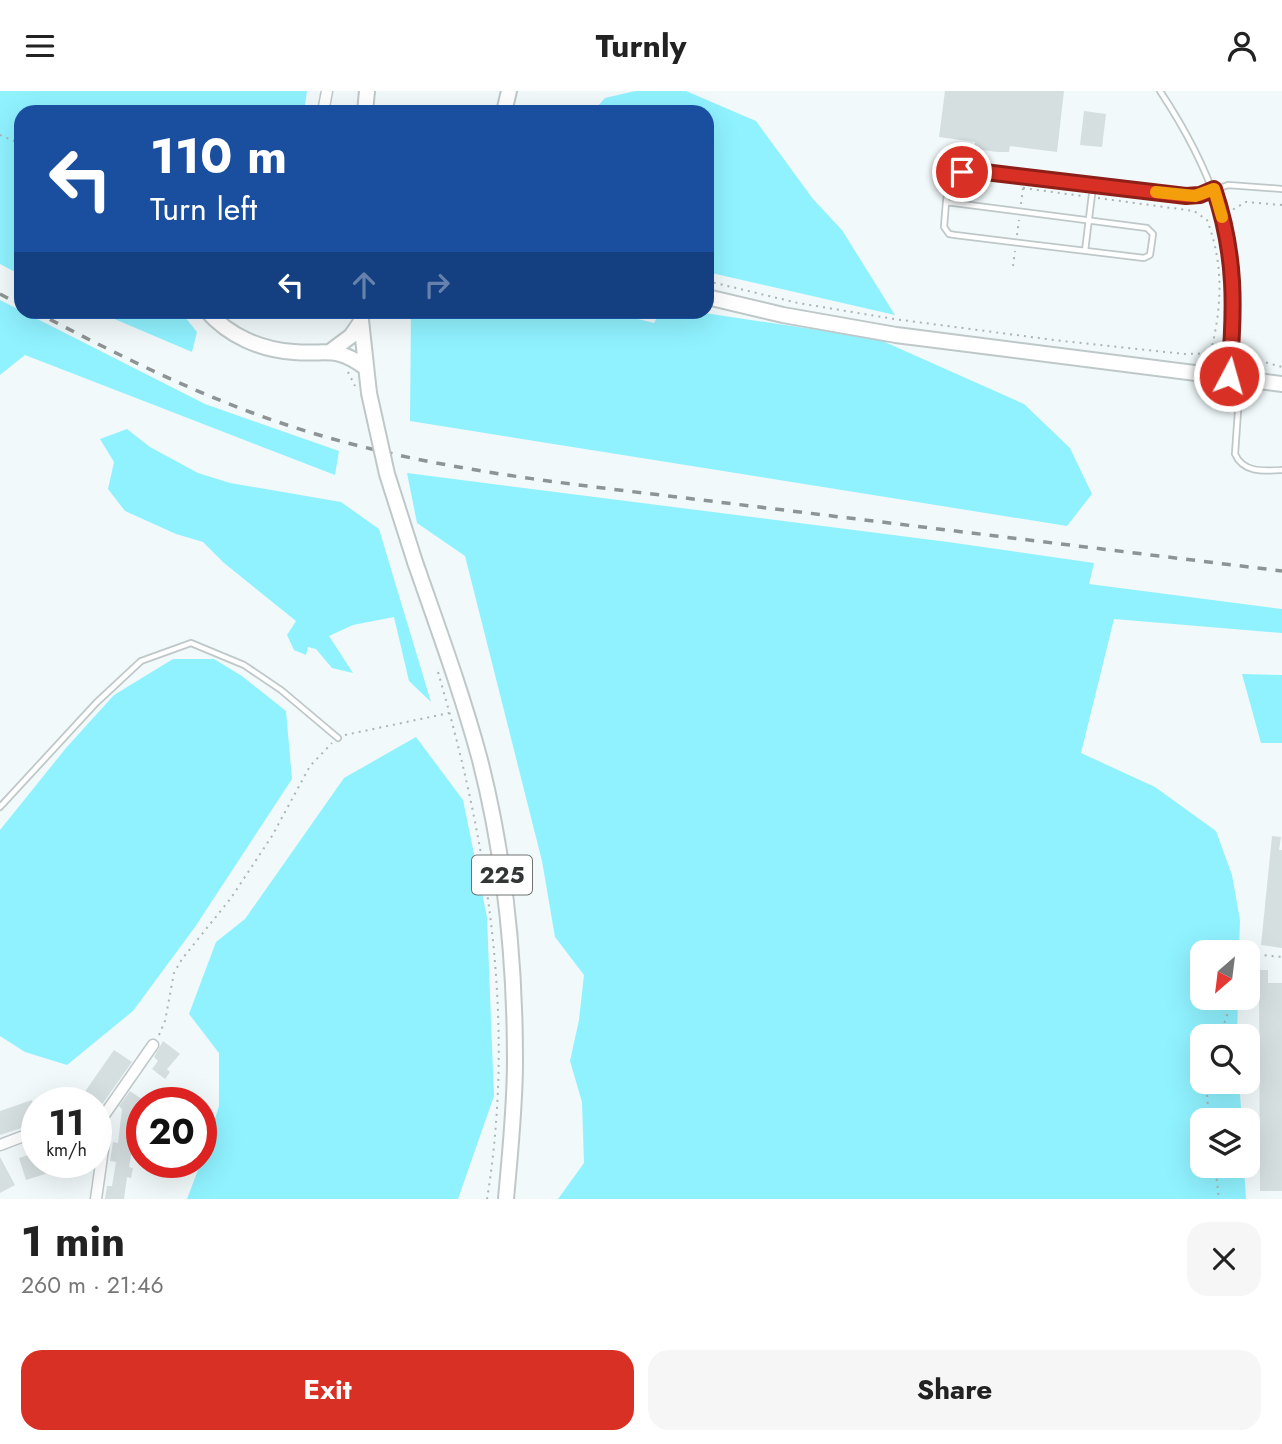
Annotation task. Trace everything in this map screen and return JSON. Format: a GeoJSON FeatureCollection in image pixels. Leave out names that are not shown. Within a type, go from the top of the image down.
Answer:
{"type":"FeatureCollection","features":[{"type":"Feature","properties":{"kind":"main road"},"geometry":{"type":"LineString","coordinates":[[714,299],[783,315],[896,335],[1282,384]]}},
{"type":"Feature","properties":{"kind":"main road"},"geometry":{"type":"LineString","coordinates":[[216,319],[233,333],[262,347],[294,352],[331,351],[348,356],[366,368]]}},
{"type":"Feature","properties":{"kind":"main road"},"geometry":{"type":"LineString","coordinates":[[331,351],[351,336],[359,319]]}},
{"type":"Feature","properties":{"kind":"main road","name":"225"},"geometry":{"type":"LineString","coordinates":[[360,319],[369,393],[387,474],[465,704],[499,852],[510,933],[514,1001],[515,1063],[506,1199]]}},
{"type":"Feature","properties":{"kind":"street"},"geometry":{"type":"LineString","coordinates":[[112,1102],[153,1045]]}},
{"type":"Feature","properties":{"kind":"street"},"geometry":{"type":"LineString","coordinates":[[0,1145],[21,1137]]}},
{"type":"Feature","properties":{"kind":"street"},"geometry":{"type":"LineString","coordinates":[[96,1199],[99,1178]]}},
{"type":"Feature","properties":{"kind":"lane"},"geometry":{"type":"LineString","coordinates":[[1160,91],[1192,141],[1214,189],[1222,214],[1230,253],[1233,288],[1234,329],[1231,353],[1235,454],[1238,461],[1254,470],[1282,470]]}},
{"type":"Feature","properties":{"kind":"lane"},"geometry":{"type":"LineString","coordinates":[[946,202],[1150,230],[1153,234],[1151,252],[1144,258],[949,234],[943,223],[946,202],[950,182],[968,170],[1186,196],[1200,195],[1228,184],[1282,189]]}},
{"type":"Feature","properties":{"kind":"lane"},"geometry":{"type":"LineString","coordinates":[[1085,251],[1093,185]]}},
{"type":"Feature","properties":{"kind":"lane"},"geometry":{"type":"LineString","coordinates":[[0,807],[96,703],[141,661],[191,643],[244,666],[281,690],[338,739]]}},
{"type":"Feature","properties":{"kind":"path"},"geometry":{"type":"LineString","coordinates":[[1013,266],[1024,177]]}},
{"type":"Feature","properties":{"kind":"path"},"geometry":{"type":"LineString","coordinates":[[1207,220],[1247,202],[1282,205]]}},
{"type":"Feature","properties":{"kind":"path"},"geometry":{"type":"LineString","coordinates":[[714,283],[798,303],[894,319],[1185,354],[1231,353],[1282,367]]}},
{"type":"Feature","properties":{"kind":"path"},"geometry":{"type":"LineString","coordinates":[[437,667],[480,841],[491,916],[499,1022],[499,1099],[487,1199]]}},
{"type":"Feature","properties":{"kind":"path"},"geometry":{"type":"LineString","coordinates":[[153,1045],[165,1021],[174,973],[182,959],[256,862],[310,766],[323,750],[354,732],[450,713]]}},
{"type":"Feature","properties":{"kind":"path"},"geometry":{"type":"LineString","coordinates":[[1260,955],[1282,957]]}},
{"type":"Feature","properties":{"kind":"path"},"geometry":{"type":"LineString","coordinates":[[1217,1178],[1219,1199]]}},
{"type":"Feature","properties":{"kind":"shaded area"},"geometry":{"type":"Polygon","coordinates":[[[0,91],[307,91],[305,105],[14,105],[14,271],[0,264],[0,91]]]}},
{"type":"Feature","properties":{"kind":"shaded area"},"geometry":{"type":"Polygon","coordinates":[[[635,91],[686,91],[756,121],[813,199],[842,230],[895,315],[714,274],[714,105],[599,105],[605,98],[635,91]]]}},
{"type":"Feature","properties":{"kind":"shaded area"},"geometry":{"type":"Polygon","coordinates":[[[0,300],[14,307],[14,319],[37,319],[205,404],[339,451],[335,475],[25,355],[0,375],[0,300]]]}},
{"type":"Feature","properties":{"kind":"shaded area"},"geometry":{"type":"Polygon","coordinates":[[[714,314],[878,339],[1024,404],[1070,448],[1092,494],[1067,526],[410,421],[411,319],[638,319],[654,323],[656,319],[714,319],[714,314]]]}},
{"type":"Feature","properties":{"kind":"shaded area"},"geometry":{"type":"Polygon","coordinates":[[[114,319],[187,319],[197,332],[192,352],[114,319]]]}},
{"type":"Feature","properties":{"kind":"shaded area"},"geometry":{"type":"Polygon","coordinates":[[[127,429],[150,447],[198,473],[230,483],[341,502],[379,529],[431,702],[409,681],[394,617],[353,625],[329,636],[353,673],[332,668],[316,649],[308,647],[306,655],[294,650],[287,635],[296,621],[224,563],[203,542],[176,534],[125,511],[108,489],[114,462],[100,439],[127,429]]]}},
{"type":"Feature","properties":{"kind":"shaded area"},"geometry":{"type":"Polygon","coordinates":[[[407,473],[1094,563],[1089,584],[1282,609],[1282,633],[1114,619],[1081,753],[1155,787],[1216,831],[1232,875],[1240,920],[1239,940],[1190,940],[1190,1010],[1238,1010],[1237,1024],[1190,1024],[1190,1094],[1240,1094],[1241,1108],[1190,1108],[1190,1178],[1245,1178],[1246,1199],[558,1199],[584,1163],[582,1102],[570,1061],[579,1020],[584,975],[555,937],[542,861],[465,556],[417,523],[407,473]]]}},
{"type":"Feature","properties":{"kind":"shaded area"},"geometry":{"type":"Polygon","coordinates":[[[173,659],[214,659],[242,676],[286,711],[292,779],[195,927],[133,1011],[67,1065],[25,1052],[0,1036],[0,830],[66,748],[114,695],[173,659]]]}},
{"type":"Feature","properties":{"kind":"shaded area"},"geometry":{"type":"Polygon","coordinates":[[[1242,674],[1282,675],[1282,743],[1261,743],[1242,674]]]}},
{"type":"Feature","properties":{"kind":"shaded area"},"geometry":{"type":"Polygon","coordinates":[[[416,737],[463,800],[487,917],[494,1096],[458,1199],[187,1199],[195,1178],[217,1178],[219,1106],[219,1053],[189,1014],[216,942],[245,919],[344,778],[416,737]]]}},
{"type":"Feature","properties":{"kind":"building"},"geometry":{"type":"Polygon","coordinates":[[[945,91],[1064,91],[1057,152],[1010,146],[1009,152],[974,149],[975,142],[939,137],[945,91]]]}},
{"type":"Feature","properties":{"kind":"building"},"geometry":{"type":"Polygon","coordinates":[[[1084,111],[1106,114],[1102,147],[1080,145],[1084,111]]]}},
{"type":"Feature","properties":{"kind":"building"},"geometry":{"type":"Polygon","coordinates":[[[1272,836],[1281,837],[1279,850],[1282,850],[1282,948],[1261,945],[1272,836]]]}},
{"type":"Feature","properties":{"kind":"building"},"geometry":{"type":"Polygon","coordinates":[[[1260,970],[1268,970],[1268,983],[1282,983],[1282,1191],[1260,1191],[1260,970]]]}},
{"type":"Feature","properties":{"kind":"building"},"geometry":{"type":"Polygon","coordinates":[[[163,1041],[180,1054],[167,1069],[170,1072],[165,1079],[152,1069],[158,1061],[154,1057],[163,1041]]]}},
{"type":"Feature","properties":{"kind":"building"},"geometry":{"type":"Polygon","coordinates":[[[114,1050],[132,1062],[112,1090],[112,1087],[88,1087],[114,1050]]]}},
{"type":"Feature","properties":{"kind":"building"},"geometry":{"type":"Polygon","coordinates":[[[126,1096],[127,1178],[124,1199],[105,1199],[107,1186],[112,1186],[116,1162],[112,1161],[112,1148],[113,1142],[118,1143],[122,1109],[119,1106],[126,1096]]]}},
{"type":"Feature","properties":{"kind":"building"},"geometry":{"type":"Polygon","coordinates":[[[21,1104],[21,1128],[0,1135],[0,1111],[21,1104]]]}},
{"type":"Feature","properties":{"kind":"building"},"geometry":{"type":"Polygon","coordinates":[[[0,1157],[15,1185],[0,1193],[0,1157]]]}},
{"type":"Feature","properties":{"kind":"railway"},"geometry":{"type":"LineString","coordinates":[[0,294],[14,301]]}},
{"type":"Feature","properties":{"kind":"railway"},"geometry":{"type":"LineString","coordinates":[[50,319],[190,388],[254,414],[340,441],[446,465],[555,482],[1282,571]]}},
{"type":"Feature","properties":{"kind":"slow traffic"},"geometry":{"type":"LineString","coordinates":[[1156,192],[1195,196],[1214,189],[1222,217]]}},
{"type":"Feature","properties":{"kind":"route"},"geometry":{"type":"LineString","coordinates":[[962,172],[968,170],[1186,196],[1200,195],[1214,189],[1222,214],[1232,274],[1234,329],[1229,376]]}}]}
